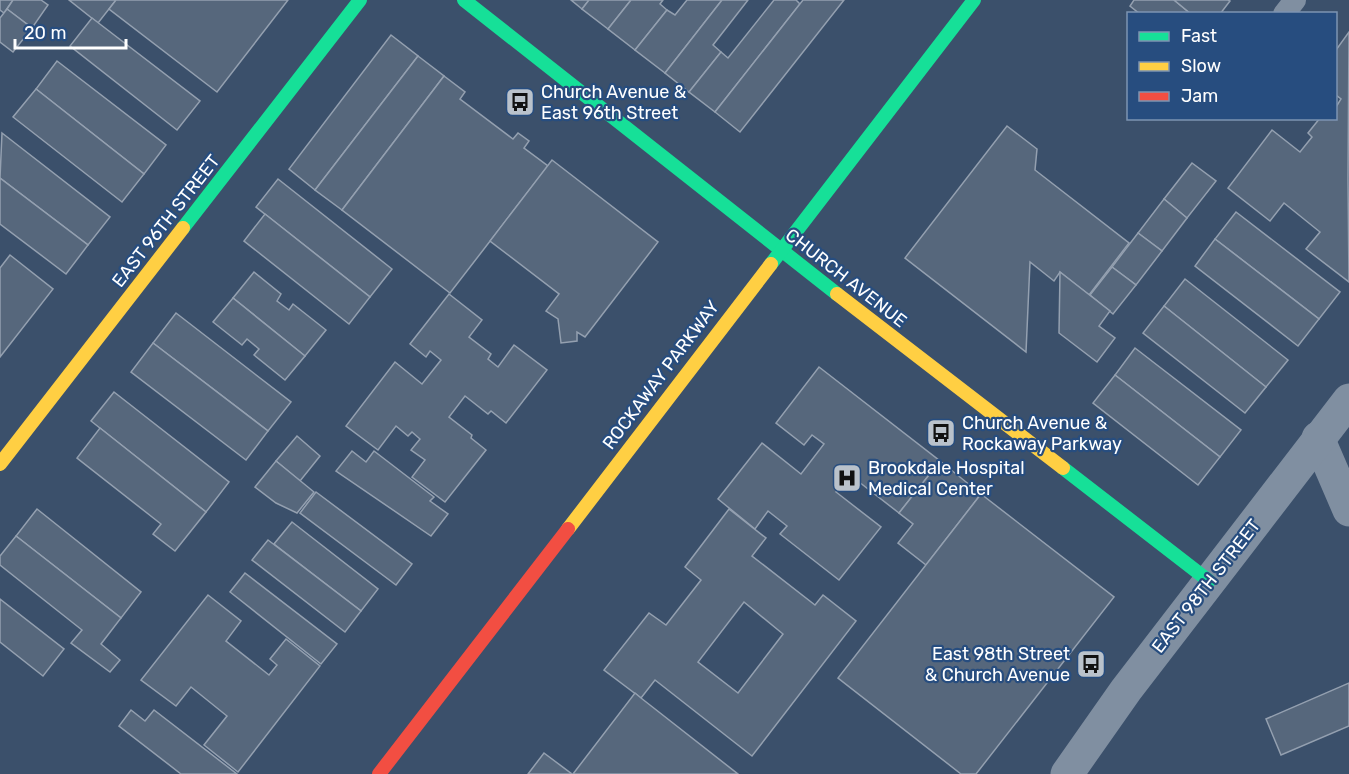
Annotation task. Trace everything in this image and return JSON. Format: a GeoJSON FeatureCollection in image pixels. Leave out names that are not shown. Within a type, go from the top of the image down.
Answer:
{"type":"FeatureCollection","features":[{"type":"Feature","properties":{"kind":"street","name":"EAST 96TH STREET"},"geometry":{"type":"LineString","coordinates":[[0,464],[360,0]]}},
{"type":"Feature","properties":{"kind":"street","name":"CHURCH AVENUE"},"geometry":{"type":"LineString","coordinates":[[464,0],[780,250],[1209,581]]}},
{"type":"Feature","properties":{"kind":"street","name":"ROCKAWAY PARKWAY"},"geometry":{"type":"LineString","coordinates":[[379,774],[974,0]]}},
{"type":"Feature","properties":{"kind":"street","name":"EAST 98TH STREET"},"geometry":{"type":"LineString","coordinates":[[1067,774],[1209,581],[1349,400]]}},
{"type":"Feature","properties":{"kind":"street"},"geometry":{"type":"LineString","coordinates":[[1318,438],[1349,510]]}},
{"type":"Feature","properties":{"kind":"building"},"geometry":{"type":"Polygon","coordinates":[[[0,0],[13,0],[4,13],[0,10],[0,0]]]}},
{"type":"Feature","properties":{"kind":"building"},"geometry":{"type":"Polygon","coordinates":[[[13,0],[41,0],[48,5],[32,28],[7,9],[13,0]]]}},
{"type":"Feature","properties":{"kind":"building"},"geometry":{"type":"Polygon","coordinates":[[[69,0],[116,0],[98,23],[69,0]]]}},
{"type":"Feature","properties":{"kind":"building"},"geometry":{"type":"Polygon","coordinates":[[[116,0],[288,0],[217,92],[109,9],[116,0]]]}},
{"type":"Feature","properties":{"kind":"building"},"geometry":{"type":"Polygon","coordinates":[[[571,0],[589,0],[582,9],[571,0]]]}},
{"type":"Feature","properties":{"kind":"building"},"geometry":{"type":"Polygon","coordinates":[[[589,0],[631,0],[608,29],[582,9],[589,0]]]}},
{"type":"Feature","properties":{"kind":"building"},"geometry":{"type":"Polygon","coordinates":[[[631,0],[663,0],[660,4],[667,10],[635,50],[608,29],[631,0]]]}},
{"type":"Feature","properties":{"kind":"building"},"geometry":{"type":"Polygon","coordinates":[[[687,0],[722,0],[665,73],[635,50],[667,10],[675,15],[687,0]]]}},
{"type":"Feature","properties":{"kind":"building"},"geometry":{"type":"Polygon","coordinates":[[[722,0],[748,0],[713,45],[721,52],[689,92],[665,73],[722,0]]]}},
{"type":"Feature","properties":{"kind":"building"},"geometry":{"type":"Polygon","coordinates":[[[774,0],[796,0],[800,4],[715,112],[689,92],[721,52],[728,58],[774,0]]]}},
{"type":"Feature","properties":{"kind":"building"},"geometry":{"type":"Polygon","coordinates":[[[803,0],[844,0],[740,132],[715,112],[803,0]]]}},
{"type":"Feature","properties":{"kind":"building"},"geometry":{"type":"Polygon","coordinates":[[[1134,0],[1174,0],[1189,12],[1138,12],[1130,6],[1134,0]]]}},
{"type":"Feature","properties":{"kind":"building"},"geometry":{"type":"Polygon","coordinates":[[[1174,0],[1230,1],[1222,12],[1189,12],[1174,0]]]}},
{"type":"Feature","properties":{"kind":"building"},"geometry":{"type":"Polygon","coordinates":[[[7,9],[32,28],[13,52],[0,42],[0,18],[7,9]]]}},
{"type":"Feature","properties":{"kind":"building"},"geometry":{"type":"Polygon","coordinates":[[[92,18],[200,101],[177,130],[70,46],[92,18]]]}},
{"type":"Feature","properties":{"kind":"building"},"geometry":{"type":"Polygon","coordinates":[[[1349,32],[1349,282],[1306,249],[1320,232],[1284,203],[1270,221],[1228,188],[1272,130],[1300,152],[1312,137],[1308,133],[1318,120],[1337,120],[1337,105],[1341,99],[1337,96],[1337,49],[1349,32]]]}},
{"type":"Feature","properties":{"kind":"building"},"geometry":{"type":"Polygon","coordinates":[[[391,35],[418,56],[315,190],[289,169],[391,35]]]}},
{"type":"Feature","properties":{"kind":"building"},"geometry":{"type":"Polygon","coordinates":[[[418,56],[444,76],[342,210],[315,190],[418,56]]]}},
{"type":"Feature","properties":{"kind":"building"},"geometry":{"type":"Polygon","coordinates":[[[57,61],[166,145],[144,174],[36,89],[57,61]]]}},
{"type":"Feature","properties":{"kind":"building"},"geometry":{"type":"Polygon","coordinates":[[[444,76],[465,92],[460,99],[513,139],[518,133],[529,141],[524,148],[548,166],[450,293],[342,210],[444,76]]]}},
{"type":"Feature","properties":{"kind":"building"},"geometry":{"type":"Polygon","coordinates":[[[36,89],[144,174],[122,202],[13,117],[36,89]]]}},
{"type":"Feature","properties":{"kind":"building"},"geometry":{"type":"Polygon","coordinates":[[[1007,126],[1037,149],[1035,170],[1129,243],[1089,295],[1060,272],[1054,281],[1030,262],[1026,352],[905,258],[1007,126]]]}},
{"type":"Feature","properties":{"kind":"building"},"geometry":{"type":"Polygon","coordinates":[[[2,133],[110,217],[88,245],[0,178],[2,133]]]}},
{"type":"Feature","properties":{"kind":"building"},"geometry":{"type":"Polygon","coordinates":[[[552,160],[658,242],[585,337],[577,332],[577,341],[561,343],[558,319],[546,311],[559,294],[490,241],[552,160]]]}},
{"type":"Feature","properties":{"kind":"building"},"geometry":{"type":"Polygon","coordinates":[[[1192,163],[1216,181],[1187,218],[1164,199],[1192,163]]]}},
{"type":"Feature","properties":{"kind":"building"},"geometry":{"type":"Polygon","coordinates":[[[0,178],[88,245],[66,274],[0,224],[0,178]]]}},
{"type":"Feature","properties":{"kind":"building"},"geometry":{"type":"Polygon","coordinates":[[[278,179],[392,269],[370,297],[256,207],[278,179]]]}},
{"type":"Feature","properties":{"kind":"building"},"geometry":{"type":"Polygon","coordinates":[[[1164,199],[1187,218],[1162,251],[1138,233],[1164,199]]]}},
{"type":"Feature","properties":{"kind":"building"},"geometry":{"type":"Polygon","coordinates":[[[1236,212],[1340,292],[1319,319],[1215,239],[1236,212]]]}},
{"type":"Feature","properties":{"kind":"building"},"geometry":{"type":"Polygon","coordinates":[[[265,214],[370,297],[349,324],[244,241],[265,214]]]}},
{"type":"Feature","properties":{"kind":"building"},"geometry":{"type":"Polygon","coordinates":[[[1138,233],[1162,251],[1136,285],[1112,267],[1138,233]]]}},
{"type":"Feature","properties":{"kind":"building"},"geometry":{"type":"Polygon","coordinates":[[[1215,239],[1319,319],[1298,346],[1195,266],[1215,239]]]}},
{"type":"Feature","properties":{"kind":"building"},"geometry":{"type":"Polygon","coordinates":[[[10,255],[53,289],[0,357],[0,268],[10,255]]]}},
{"type":"Feature","properties":{"kind":"building"},"geometry":{"type":"Polygon","coordinates":[[[1112,267],[1136,285],[1113,314],[1090,295],[1112,267]]]}},
{"type":"Feature","properties":{"kind":"building"},"geometry":{"type":"Polygon","coordinates":[[[254,272],[281,294],[277,301],[289,310],[293,304],[326,330],[305,356],[233,298],[254,272]]]}},
{"type":"Feature","properties":{"kind":"building"},"geometry":{"type":"Polygon","coordinates":[[[1060,272],[1110,311],[1099,326],[1115,338],[1097,362],[1059,333],[1060,272]]]}},
{"type":"Feature","properties":{"kind":"building"},"geometry":{"type":"Polygon","coordinates":[[[1185,279],[1288,360],[1266,387],[1164,306],[1185,279]]]}},
{"type":"Feature","properties":{"kind":"building"},"geometry":{"type":"Polygon","coordinates":[[[449,294],[482,320],[469,337],[491,354],[488,359],[498,367],[514,345],[547,370],[506,423],[491,411],[488,414],[465,396],[449,417],[472,435],[471,438],[486,450],[445,502],[412,477],[425,460],[411,450],[420,439],[412,432],[408,436],[396,426],[378,450],[346,426],[395,362],[422,384],[441,360],[430,351],[426,357],[410,344],[449,294]]]}},
{"type":"Feature","properties":{"kind":"building"},"geometry":{"type":"Polygon","coordinates":[[[233,298],[305,356],[285,380],[254,355],[259,349],[247,339],[242,345],[213,322],[233,298]]]}},
{"type":"Feature","properties":{"kind":"building"},"geometry":{"type":"Polygon","coordinates":[[[1164,306],[1266,387],[1245,413],[1143,333],[1164,306]]]}},
{"type":"Feature","properties":{"kind":"building"},"geometry":{"type":"Polygon","coordinates":[[[176,313],[291,402],[268,431],[153,343],[176,313]]]}},
{"type":"Feature","properties":{"kind":"building"},"geometry":{"type":"Polygon","coordinates":[[[153,343],[268,431],[246,460],[131,372],[153,343]]]}},
{"type":"Feature","properties":{"kind":"building"},"geometry":{"type":"Polygon","coordinates":[[[1135,348],[1241,430],[1220,457],[1115,375],[1135,348]]]}},
{"type":"Feature","properties":{"kind":"building"},"geometry":{"type":"Polygon","coordinates":[[[819,367],[940,461],[899,513],[850,475],[836,492],[881,527],[839,580],[780,534],[787,526],[768,511],[755,529],[718,499],[762,443],[801,474],[824,444],[812,435],[804,445],[776,423],[819,367]]]}},
{"type":"Feature","properties":{"kind":"building"},"geometry":{"type":"Polygon","coordinates":[[[1115,375],[1220,457],[1198,485],[1093,403],[1115,375]]]}},
{"type":"Feature","properties":{"kind":"building"},"geometry":{"type":"Polygon","coordinates":[[[114,392],[229,482],[206,512],[91,421],[114,392]]]}},
{"type":"Feature","properties":{"kind":"building"},"geometry":{"type":"Polygon","coordinates":[[[100,428],[206,512],[175,551],[153,534],[161,524],[77,458],[100,428]]]}},
{"type":"Feature","properties":{"kind":"building"},"geometry":{"type":"Polygon","coordinates":[[[297,436],[320,456],[300,481],[276,461],[297,436]]]}},
{"type":"Feature","properties":{"kind":"building"},"geometry":{"type":"Polygon","coordinates":[[[352,451],[366,462],[374,451],[434,497],[430,501],[448,514],[431,536],[336,471],[352,451]]]}},
{"type":"Feature","properties":{"kind":"building"},"geometry":{"type":"Polygon","coordinates":[[[276,461],[314,492],[297,513],[276,503],[255,487],[276,461]]]}},
{"type":"Feature","properties":{"kind":"building"},"geometry":{"type":"Polygon","coordinates":[[[940,461],[981,494],[926,565],[898,543],[913,524],[899,513],[940,461]]]}},
{"type":"Feature","properties":{"kind":"building"},"geometry":{"type":"Polygon","coordinates":[[[316,492],[412,564],[396,585],[300,513],[316,492]]]}},
{"type":"Feature","properties":{"kind":"building"},"geometry":{"type":"Polygon","coordinates":[[[981,494],[1114,597],[976,774],[961,774],[838,678],[981,494]]]}},
{"type":"Feature","properties":{"kind":"building"},"geometry":{"type":"Polygon","coordinates":[[[37,509],[141,592],[121,618],[16,536],[37,509]]]}},
{"type":"Feature","properties":{"kind":"building"},"geometry":{"type":"Polygon","coordinates":[[[729,509],[766,538],[752,556],[815,605],[823,595],[856,621],[752,756],[655,680],[641,698],[604,670],[649,613],[666,625],[701,580],[685,567],[729,509]],[[744,602],[698,662],[738,693],[783,634],[744,602]]]}},
{"type":"Feature","properties":{"kind":"building"},"geometry":{"type":"Polygon","coordinates":[[[292,522],[378,589],[361,611],[274,544],[292,522]]]}},
{"type":"Feature","properties":{"kind":"building"},"geometry":{"type":"Polygon","coordinates":[[[16,536],[121,618],[101,644],[120,660],[110,672],[71,643],[82,630],[0,565],[0,556],[16,536]]]}},
{"type":"Feature","properties":{"kind":"building"},"geometry":{"type":"Polygon","coordinates":[[[268,540],[361,611],[345,632],[252,560],[268,540]]]}},
{"type":"Feature","properties":{"kind":"building"},"geometry":{"type":"Polygon","coordinates":[[[245,573],[337,644],[321,664],[230,592],[245,573]]]}},
{"type":"Feature","properties":{"kind":"building"},"geometry":{"type":"Polygon","coordinates":[[[208,595],[241,621],[226,641],[269,675],[277,665],[270,659],[286,639],[320,666],[238,772],[204,745],[227,716],[191,687],[176,706],[141,680],[208,595]]]}},
{"type":"Feature","properties":{"kind":"building"},"geometry":{"type":"Polygon","coordinates":[[[0,599],[64,649],[43,676],[0,642],[0,599]]]}},
{"type":"Feature","properties":{"kind":"building"},"geometry":{"type":"Polygon","coordinates":[[[1349,683],[1349,726],[1281,755],[1266,719],[1349,683]]]}},
{"type":"Feature","properties":{"kind":"building"},"geometry":{"type":"Polygon","coordinates":[[[635,693],[641,698],[738,774],[573,774],[635,693]]]}},
{"type":"Feature","properties":{"kind":"building"},"geometry":{"type":"Polygon","coordinates":[[[131,710],[145,721],[154,710],[237,774],[181,774],[119,726],[131,710]]]}},
{"type":"Feature","properties":{"kind":"building"},"geometry":{"type":"Polygon","coordinates":[[[544,753],[572,774],[528,774],[544,753]]]}},
{"type":"Feature","properties":{"kind":"traffic: fast"},"geometry":{"type":"LineString","coordinates":[[183,228],[360,0]]}},
{"type":"Feature","properties":{"kind":"traffic: fast"},"geometry":{"type":"LineString","coordinates":[[464,0],[837,294]]}},
{"type":"Feature","properties":{"kind":"traffic: fast"},"geometry":{"type":"LineString","coordinates":[[771,264],[974,0]]}},
{"type":"Feature","properties":{"kind":"traffic: fast"},"geometry":{"type":"LineString","coordinates":[[1063,468],[1209,581]]}},
{"type":"Feature","properties":{"kind":"traffic: slow"},"geometry":{"type":"LineString","coordinates":[[0,464],[183,228]]}},
{"type":"Feature","properties":{"kind":"traffic: slow"},"geometry":{"type":"LineString","coordinates":[[568,529],[771,264]]}},
{"type":"Feature","properties":{"kind":"traffic: slow"},"geometry":{"type":"LineString","coordinates":[[837,294],[1063,468]]}},
{"type":"Feature","properties":{"kind":"traffic: jam"},"geometry":{"type":"LineString","coordinates":[[379,774],[568,529]]}},
{"type":"Feature","properties":{"kind":"place","name":"Church Avenue & East 96th Street"},"geometry":{"type":"Point","coordinates":[520,102]}},
{"type":"Feature","properties":{"kind":"place","name":"Church Avenue & Rockaway Parkway"},"geometry":{"type":"Point","coordinates":[941,433]}},
{"type":"Feature","properties":{"kind":"place","name":"Brookdale Hospital Medical Center"},"geometry":{"type":"Point","coordinates":[847,478]}},
{"type":"Feature","properties":{"kind":"place","name":"East 98th Street & Church Avenue"},"geometry":{"type":"Point","coordinates":[1091,664]}}]}
